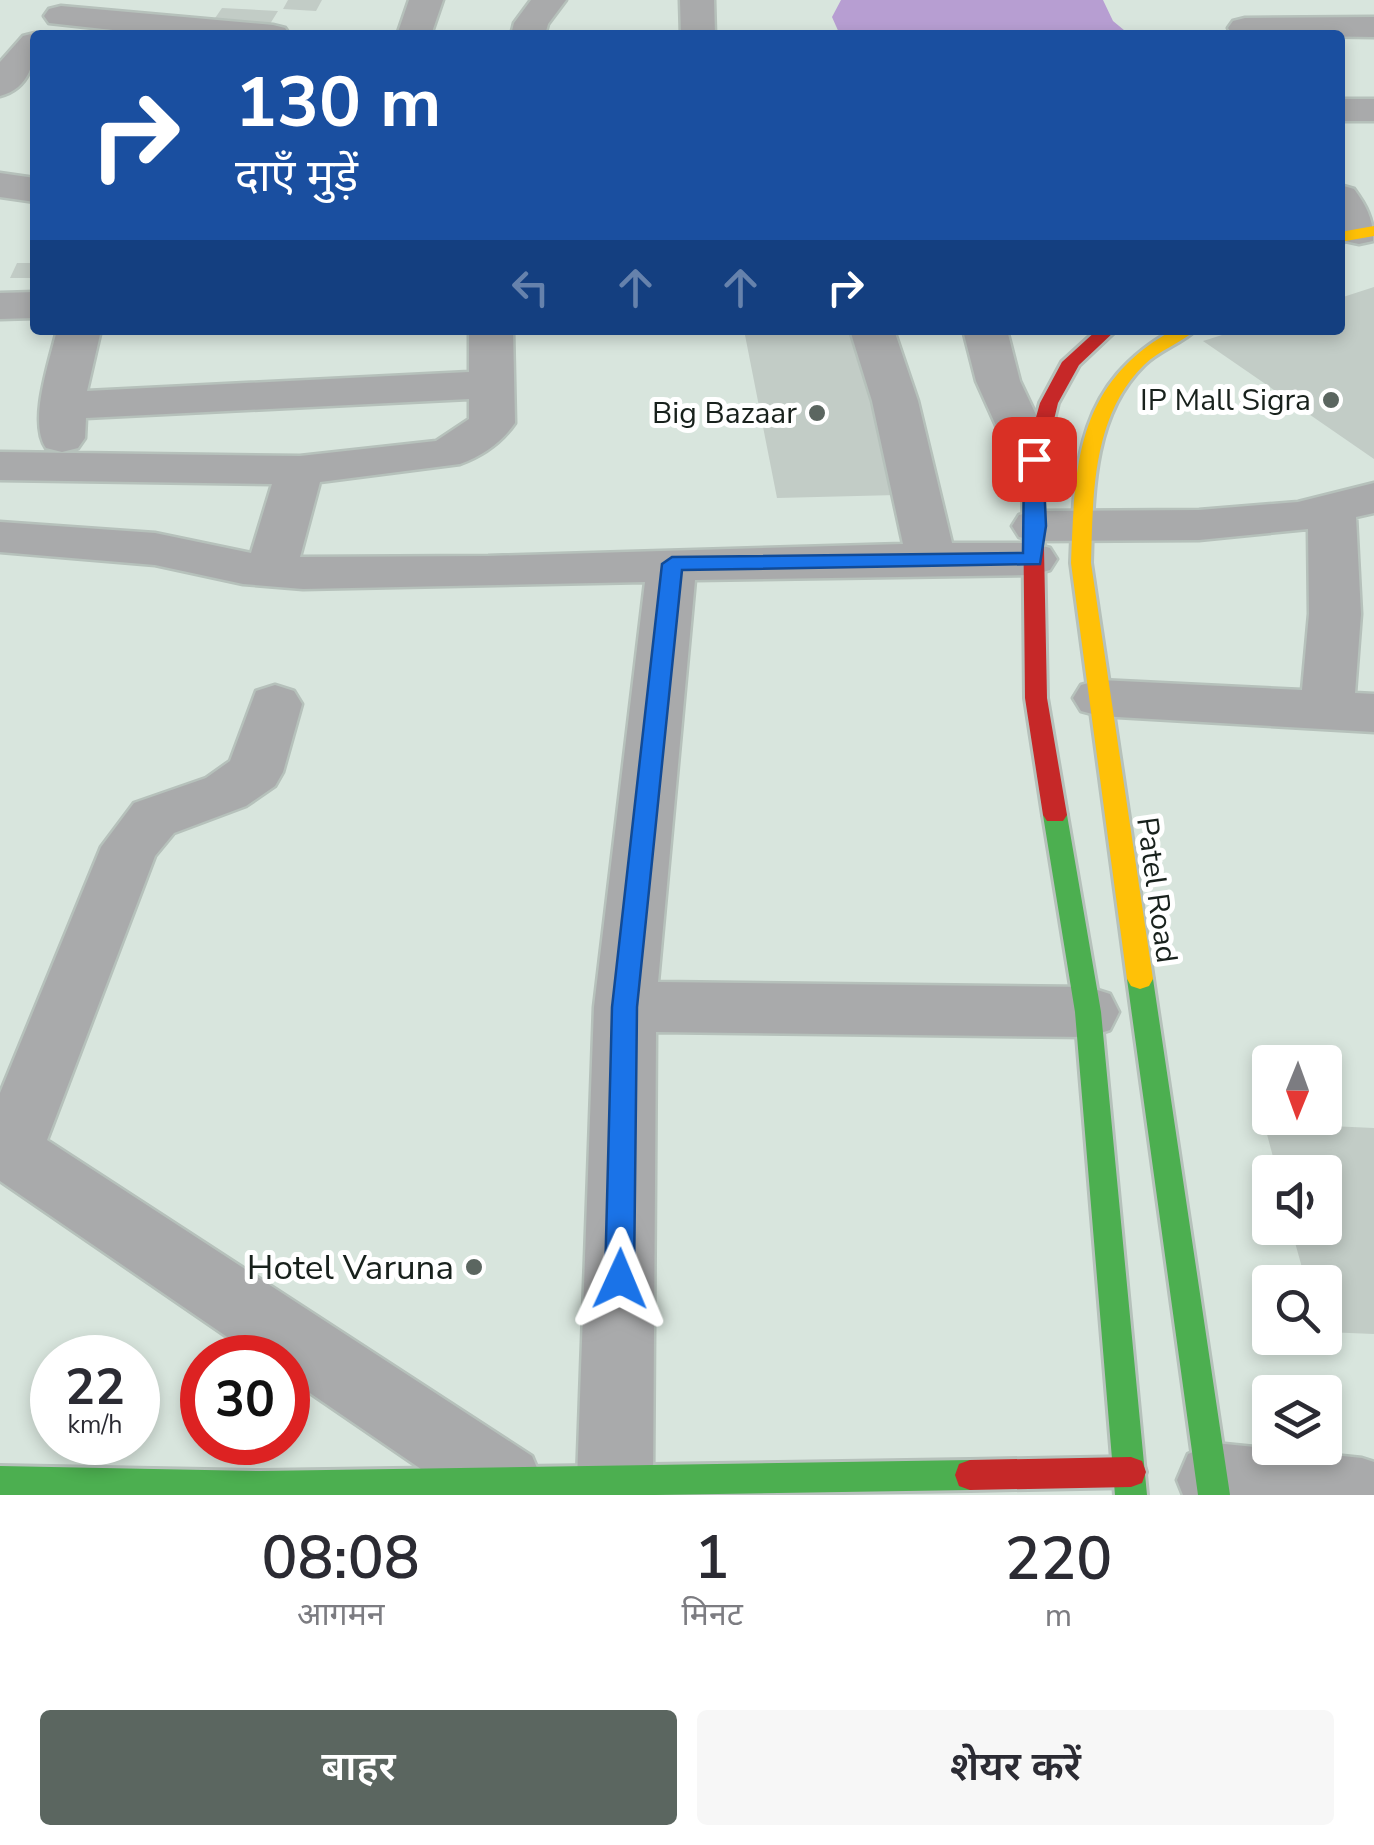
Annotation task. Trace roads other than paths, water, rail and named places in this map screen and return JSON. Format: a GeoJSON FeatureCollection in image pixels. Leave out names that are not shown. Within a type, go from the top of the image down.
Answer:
{"type":"FeatureCollection","features":[{"type":"Feature","properties":{"kind":"street"},"geometry":{"type":"LineString","coordinates":[[416,30],[426,0]]}},
{"type":"Feature","properties":{"kind":"street"},"geometry":{"type":"LineString","coordinates":[[529,30],[549,0]]}},
{"type":"Feature","properties":{"kind":"street"},"geometry":{"type":"LineString","coordinates":[[697,0],[698,30]]}},
{"type":"Feature","properties":{"kind":"street"},"geometry":{"type":"LineString","coordinates":[[60,17],[214,30]]}},
{"type":"Feature","properties":{"kind":"street"},"geometry":{"type":"LineString","coordinates":[[1242,21],[1374,28]]}},
{"type":"Feature","properties":{"kind":"street"},"geometry":{"type":"LineString","coordinates":[[0,84],[30,49]]}},
{"type":"Feature","properties":{"kind":"street"},"geometry":{"type":"LineString","coordinates":[[0,98],[30,103]]}},
{"type":"Feature","properties":{"kind":"street"},"geometry":{"type":"LineString","coordinates":[[1345,110],[1374,110]]}},
{"type":"Feature","properties":{"kind":"street"},"geometry":{"type":"LineString","coordinates":[[0,185],[30,189]]}},
{"type":"Feature","properties":{"kind":"street"},"geometry":{"type":"LineString","coordinates":[[0,306],[30,305]]}},
{"type":"Feature","properties":{"kind":"street"},"geometry":{"type":"LineString","coordinates":[[70,540],[70,467],[62,439],[62,406],[78,335]]}},
{"type":"Feature","properties":{"kind":"street"},"geometry":{"type":"LineString","coordinates":[[0,466],[300,470],[416,460],[463,447],[492,423],[491,335]]}},
{"type":"Feature","properties":{"kind":"street"},"geometry":{"type":"LineString","coordinates":[[874,335],[895,401],[931,560]]}},
{"type":"Feature","properties":{"kind":"street"},"geometry":{"type":"LineString","coordinates":[[986,335],[998,382],[1034,459]]}},
{"type":"Feature","properties":{"kind":"street","name":"Patel Road"},"geometry":{"type":"LineString","coordinates":[[1102,335],[1058,376],[1034,459],[1051,537],[1036,698],[1088,1012],[1131,1483]]}},
{"type":"Feature","properties":{"kind":"street","name":"Patel Road"},"geometry":{"type":"LineString","coordinates":[[1051,537],[1107,398],[1140,359],[1178,335]]}},
{"type":"Feature","properties":{"kind":"street"},"geometry":{"type":"LineString","coordinates":[[62,406],[493,384]]}},
{"type":"Feature","properties":{"kind":"street"},"geometry":{"type":"LineString","coordinates":[[271,570],[300,470]]}},
{"type":"Feature","properties":{"kind":"street"},"geometry":{"type":"LineString","coordinates":[[0,537],[155,549],[271,570],[488,572],[672,564],[931,560],[1051,537],[1298,516],[1353,503],[1335,614],[1350,711],[1100,698]]}},
{"type":"Feature","properties":{"kind":"street","name":"Patel Road"},"geometry":{"type":"LineString","coordinates":[[1051,537],[1082,563],[1214,1488]]}},
{"type":"Feature","properties":{"kind":"street"},"geometry":{"type":"LineString","coordinates":[[615,1481],[624,1007],[672,564]]}},
{"type":"Feature","properties":{"kind":"street"},"geometry":{"type":"LineString","coordinates":[[275,704],[255,772],[226,792],[154,818],[130,847],[5,1147],[504,1482]]}},
{"type":"Feature","properties":{"kind":"street"},"geometry":{"type":"LineString","coordinates":[[624,1007],[1088,1012]]}},
{"type":"Feature","properties":{"kind":"street"},"geometry":{"type":"LineString","coordinates":[[0,1482],[201,1490],[615,1481],[1131,1483]]}},
{"type":"Feature","properties":{"kind":"street"},"geometry":{"type":"LineString","coordinates":[[1214,1488],[1362,1495]]}},
{"type":"Feature","properties":{"kind":"place","name":"IP Mall Sigra"},"geometry":{"type":"Point","coordinates":[1331,400]}},
{"type":"Feature","properties":{"kind":"place","name":"Big Bazaar"},"geometry":{"type":"Point","coordinates":[817,413]}},
{"type":"Feature","properties":{"kind":"place","name":"Hotel Varuna"},"geometry":{"type":"Point","coordinates":[474,1267]}}]}
